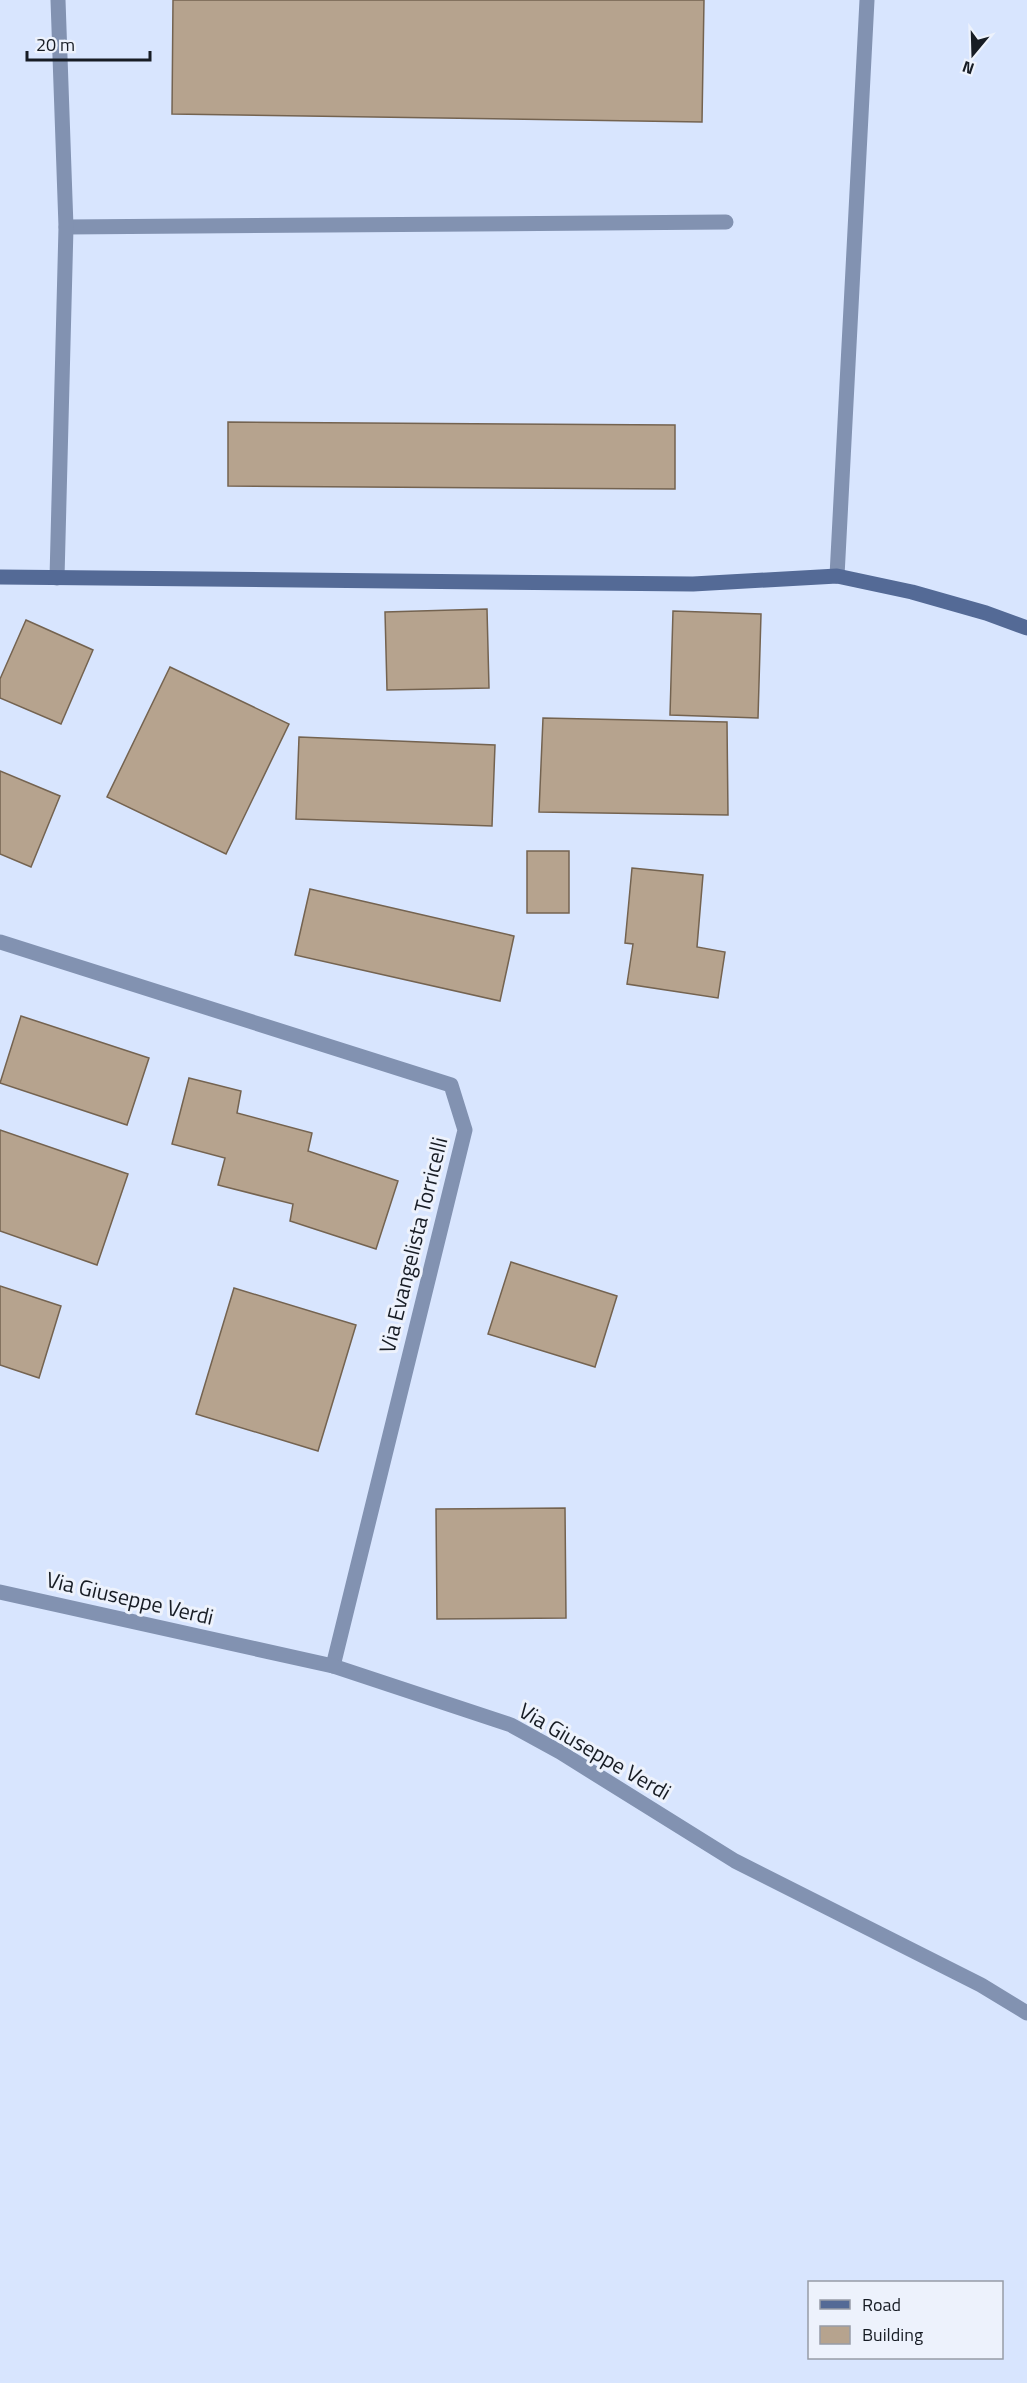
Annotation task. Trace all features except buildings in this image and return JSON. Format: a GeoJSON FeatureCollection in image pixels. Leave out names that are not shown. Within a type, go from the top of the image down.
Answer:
{"type":"FeatureCollection","features":[{"type":"Feature","properties":{"kind":"street"},"geometry":{"type":"LineString","coordinates":[[57,578],[66,227],[58,0]]}},
{"type":"Feature","properties":{"kind":"street"},"geometry":{"type":"LineString","coordinates":[[837,576],[867,0]]}},
{"type":"Feature","properties":{"kind":"street"},"geometry":{"type":"LineString","coordinates":[[66,227],[726,222]]}},
{"type":"Feature","properties":{"kind":"street"},"geometry":{"type":"LineString","coordinates":[[0,577],[693,585],[837,576],[912,592],[986,613],[1027,628]]}},
{"type":"Feature","properties":{"kind":"street","name":"Via Evangelista Torricelli"},"geometry":{"type":"LineString","coordinates":[[0,942],[451,1085],[465,1130],[333,1666]]}},
{"type":"Feature","properties":{"kind":"street","name":"Via Giuseppe Verdi"},"geometry":{"type":"LineString","coordinates":[[0,1592],[333,1666],[511,1725],[560,1752],[735,1861],[981,1985],[1027,2013]]}}]}
